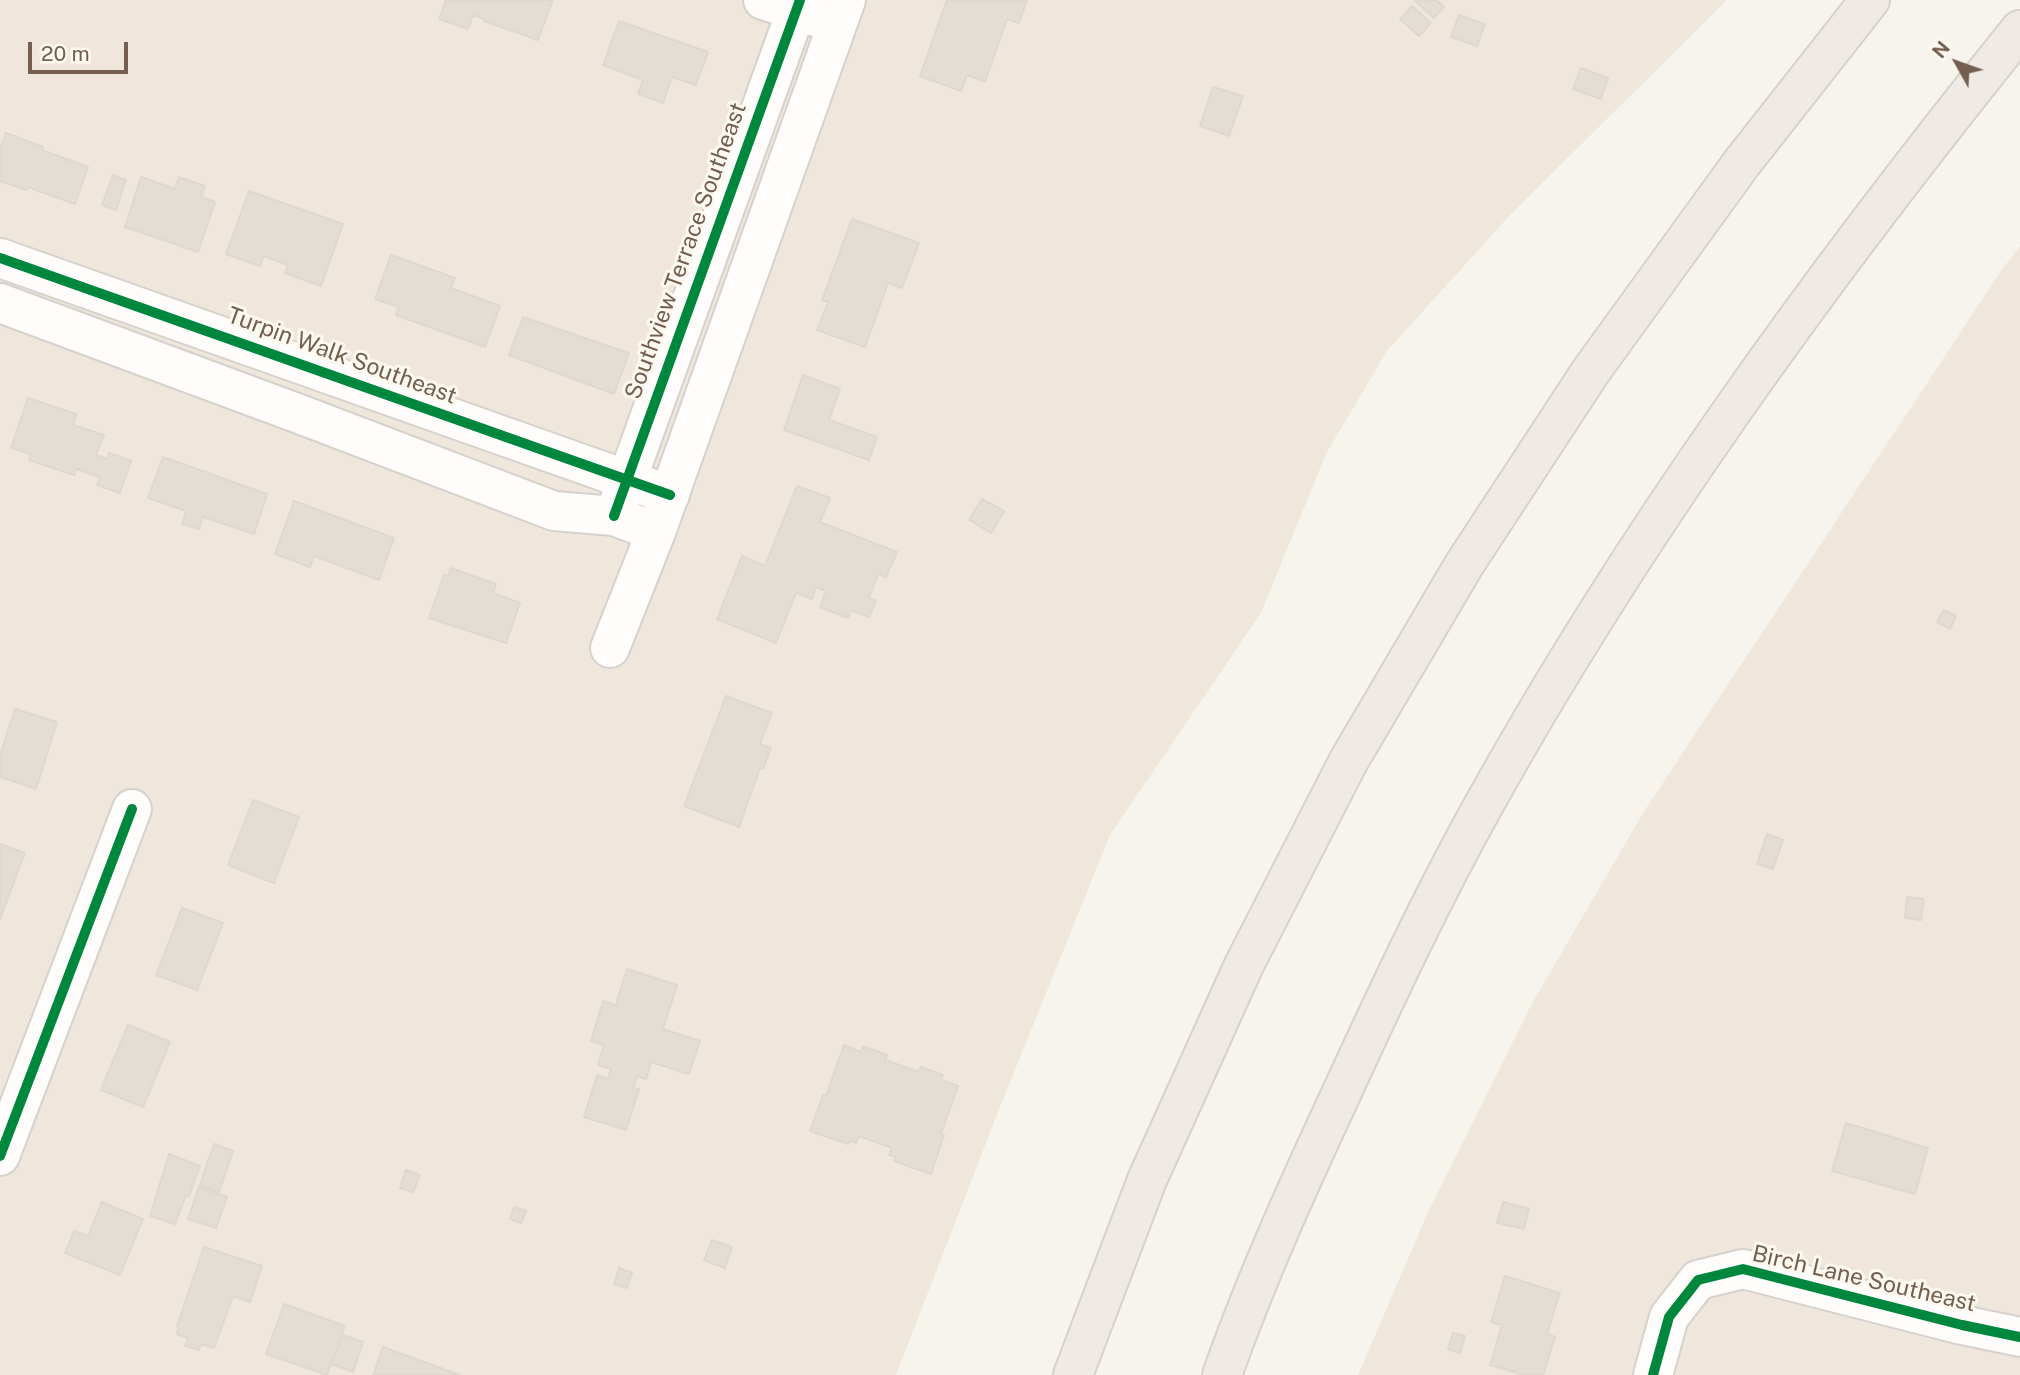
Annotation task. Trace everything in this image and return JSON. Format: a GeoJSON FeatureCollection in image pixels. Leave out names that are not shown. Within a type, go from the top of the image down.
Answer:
{"type":"FeatureCollection","features":[{"type":"Feature","properties":{"kind":"highway"},"geometry":{"type":"LineString","coordinates":[[1073,1375],[1153,1167],[1244,965],[1348,762],[1464,565],[1591,371],[1741,164],[1870,0]]}},
{"type":"Feature","properties":{"kind":"highway"},"geometry":{"type":"LineString","coordinates":[[1222,1375],[1303,1176],[1394,979],[1481,810],[1572,653],[1682,483],[1805,309],[2020,30]]}},
{"type":"Feature","properties":{"kind":"street"},"geometry":{"type":"LineString","coordinates":[[610,648],[670,495],[842,12],[786,4]]}},
{"type":"Feature","properties":{"kind":"street","name":"Southview Terrace Southeast"},"geometry":{"type":"LineString","coordinates":[[614,516],[786,4]]}},
{"type":"Feature","properties":{"kind":"street","name":"Turpin Walk Southeast"},"geometry":{"type":"LineString","coordinates":[[0,258],[670,495]]}},
{"type":"Feature","properties":{"kind":"street"},"geometry":{"type":"LineString","coordinates":[[0,303],[554,511],[614,516],[656,532]]}},
{"type":"Feature","properties":{"kind":"street"},"geometry":{"type":"LineString","coordinates":[[0,1156],[132,809]]}},
{"type":"Feature","properties":{"kind":"street","name":"Birch Lane Southeast"},"geometry":{"type":"LineString","coordinates":[[1653,1375],[1669,1317],[1698,1280],[1744,1269],[1962,1325],[2020,1337]]}},
{"type":"Feature","properties":{"kind":"shaded area"},"geometry":{"type":"Polygon","coordinates":[[[0,0],[1727,0],[1510,215],[1387,351],[1326,454],[1261,613],[1110,835],[896,1375],[0,1375],[0,0]]]}},
{"type":"Feature","properties":{"kind":"shaded area"},"geometry":{"type":"Polygon","coordinates":[[[2020,246],[2020,1375],[1358,1375],[1428,1212],[1531,1005],[1643,813],[2020,246]]]}},
{"type":"Feature","properties":{"kind":"building"},"geometry":{"type":"Polygon","coordinates":[[[446,0],[553,0],[538,40],[473,15],[468,29],[439,19],[446,0]]]}},
{"type":"Feature","properties":{"kind":"building"},"geometry":{"type":"Polygon","coordinates":[[[947,0],[1027,0],[1019,23],[1007,19],[985,82],[967,75],[961,91],[920,76],[947,0]]]}},
{"type":"Feature","properties":{"kind":"building"},"geometry":{"type":"Polygon","coordinates":[[[1436,0],[1444,7],[1434,18],[1415,1],[1436,0]]]}},
{"type":"Feature","properties":{"kind":"building"},"geometry":{"type":"Polygon","coordinates":[[[1412,6],[1431,23],[1419,36],[1400,19],[1412,6]]]}},
{"type":"Feature","properties":{"kind":"building"},"geometry":{"type":"Polygon","coordinates":[[[1459,15],[1485,24],[1477,46],[1451,37],[1459,15]]]}},
{"type":"Feature","properties":{"kind":"building"},"geometry":{"type":"Polygon","coordinates":[[[619,21],[708,52],[696,85],[672,77],[663,103],[638,94],[643,80],[603,65],[619,21]]]}},
{"type":"Feature","properties":{"kind":"building"},"geometry":{"type":"Polygon","coordinates":[[[1581,68],[1608,78],[1601,99],[1573,89],[1581,68]]]}},
{"type":"Feature","properties":{"kind":"building"},"geometry":{"type":"Polygon","coordinates":[[[1213,87],[1243,96],[1229,136],[1200,126],[1213,87]]]}},
{"type":"Feature","properties":{"kind":"building"},"geometry":{"type":"Polygon","coordinates":[[[6,133],[88,167],[75,204],[28,187],[26,190],[0,181],[0,149],[6,133]]]}},
{"type":"Feature","properties":{"kind":"building"},"geometry":{"type":"Polygon","coordinates":[[[113,175],[126,180],[116,210],[102,205],[113,175]]]}},
{"type":"Feature","properties":{"kind":"building"},"geometry":{"type":"Polygon","coordinates":[[[141,177],[175,189],[179,177],[205,186],[201,197],[215,202],[198,252],[125,227],[141,177]]]}},
{"type":"Feature","properties":{"kind":"building"},"geometry":{"type":"Polygon","coordinates":[[[249,191],[343,224],[321,286],[285,273],[288,265],[264,256],[260,266],[226,254],[249,191]]]}},
{"type":"Feature","properties":{"kind":"building"},"geometry":{"type":"Polygon","coordinates":[[[852,219],[919,243],[902,288],[888,283],[865,347],[817,330],[828,302],[822,300],[852,219]]]}},
{"type":"Feature","properties":{"kind":"building"},"geometry":{"type":"Polygon","coordinates":[[[391,255],[455,278],[451,288],[500,306],[485,347],[396,315],[399,307],[375,299],[391,255]]]}},
{"type":"Feature","properties":{"kind":"building"},"geometry":{"type":"Polygon","coordinates":[[[523,317],[629,353],[614,394],[509,355],[523,317]]]}},
{"type":"Feature","properties":{"kind":"building"},"geometry":{"type":"Polygon","coordinates":[[[803,375],[840,389],[829,420],[877,437],[869,460],[784,430],[803,375]]]}},
{"type":"Feature","properties":{"kind":"building"},"geometry":{"type":"Polygon","coordinates":[[[28,398],[76,414],[73,425],[104,435],[96,455],[107,459],[109,453],[131,461],[120,493],[97,485],[100,477],[76,469],[74,475],[29,460],[31,454],[11,448],[28,398]]]}},
{"type":"Feature","properties":{"kind":"building"},"geometry":{"type":"Polygon","coordinates":[[[163,457],[267,494],[254,534],[203,517],[199,529],[182,524],[186,511],[148,498],[163,457]]]}},
{"type":"Feature","properties":{"kind":"building"},"geometry":{"type":"Polygon","coordinates":[[[797,486],[830,498],[820,522],[897,552],[886,577],[878,574],[869,598],[876,601],[869,617],[851,610],[848,618],[820,607],[826,591],[816,587],[812,599],[796,593],[776,643],[717,619],[742,556],[765,566],[797,486]]]}},
{"type":"Feature","properties":{"kind":"building"},"geometry":{"type":"Polygon","coordinates":[[[982,499],[1004,511],[991,533],[969,520],[982,499]]]}},
{"type":"Feature","properties":{"kind":"building"},"geometry":{"type":"Polygon","coordinates":[[[294,501],[394,538],[379,580],[314,556],[310,567],[275,554],[294,501]]]}},
{"type":"Feature","properties":{"kind":"building"},"geometry":{"type":"Polygon","coordinates":[[[451,568],[496,584],[493,593],[520,603],[506,643],[429,618],[444,575],[448,576],[451,568]]]}},
{"type":"Feature","properties":{"kind":"building"},"geometry":{"type":"Polygon","coordinates":[[[1944,610],[1956,616],[1950,629],[1937,622],[1944,610]]]}},
{"type":"Feature","properties":{"kind":"building"},"geometry":{"type":"Polygon","coordinates":[[[726,696],[772,713],[760,744],[771,748],[763,769],[760,768],[739,827],[684,806],[726,696]]]}},
{"type":"Feature","properties":{"kind":"building"},"geometry":{"type":"Polygon","coordinates":[[[15,709],[57,722],[36,789],[0,777],[0,755],[15,709]]]}},
{"type":"Feature","properties":{"kind":"building"},"geometry":{"type":"Polygon","coordinates":[[[253,800],[299,817],[274,883],[228,865],[253,800]]]}},
{"type":"Feature","properties":{"kind":"building"},"geometry":{"type":"Polygon","coordinates":[[[1767,834],[1783,840],[1773,869],[1757,864],[1767,834]]]}},
{"type":"Feature","properties":{"kind":"building"},"geometry":{"type":"Polygon","coordinates":[[[0,844],[25,853],[0,919],[0,844]]]}},
{"type":"Feature","properties":{"kind":"building"},"geometry":{"type":"Polygon","coordinates":[[[1907,897],[1924,899],[1921,920],[1905,918],[1907,897]]]}},
{"type":"Feature","properties":{"kind":"building"},"geometry":{"type":"Polygon","coordinates":[[[182,908],[223,923],[197,990],[156,975],[182,908]]]}},
{"type":"Feature","properties":{"kind":"building"},"geometry":{"type":"Polygon","coordinates":[[[627,969],[677,985],[663,1029],[700,1041],[689,1074],[651,1062],[646,1079],[637,1076],[633,1088],[639,1089],[626,1130],[584,1117],[597,1075],[608,1079],[611,1069],[598,1065],[604,1045],[591,1041],[603,1001],[616,1005],[627,969]]]}},
{"type":"Feature","properties":{"kind":"building"},"geometry":{"type":"Polygon","coordinates":[[[128,1025],[170,1042],[143,1107],[101,1090],[128,1025]]]}},
{"type":"Feature","properties":{"kind":"building"},"geometry":{"type":"Polygon","coordinates":[[[844,1045],[861,1052],[863,1046],[887,1055],[885,1060],[919,1072],[921,1067],[943,1075],[941,1080],[958,1086],[941,1134],[944,1135],[931,1174],[894,1161],[896,1157],[889,1155],[892,1148],[859,1136],[856,1143],[850,1141],[848,1144],[810,1131],[844,1045]]]}},
{"type":"Feature","properties":{"kind":"building"},"geometry":{"type":"Polygon","coordinates":[[[1846,1123],[1928,1148],[1915,1194],[1832,1171],[1846,1123]]]}},
{"type":"Feature","properties":{"kind":"building"},"geometry":{"type":"Polygon","coordinates":[[[214,1144],[233,1151],[219,1192],[200,1185],[214,1144]]]}},
{"type":"Feature","properties":{"kind":"building"},"geometry":{"type":"Polygon","coordinates":[[[169,1154],[200,1166],[175,1224],[150,1216],[169,1154]]]}},
{"type":"Feature","properties":{"kind":"building"},"geometry":{"type":"Polygon","coordinates":[[[406,1170],[420,1175],[413,1192],[400,1188],[406,1170]]]}},
{"type":"Feature","properties":{"kind":"building"},"geometry":{"type":"Polygon","coordinates":[[[199,1187],[227,1197],[216,1228],[188,1219],[199,1187]]]}},
{"type":"Feature","properties":{"kind":"building"},"geometry":{"type":"Polygon","coordinates":[[[102,1202],[143,1219],[120,1275],[65,1253],[74,1231],[88,1236],[102,1202]]]}},
{"type":"Feature","properties":{"kind":"building"},"geometry":{"type":"Polygon","coordinates":[[[1503,1202],[1529,1209],[1524,1229],[1497,1223],[1503,1202]]]}},
{"type":"Feature","properties":{"kind":"building"},"geometry":{"type":"Polygon","coordinates":[[[514,1207],[526,1211],[521,1223],[510,1219],[514,1207]]]}},
{"type":"Feature","properties":{"kind":"building"},"geometry":{"type":"Polygon","coordinates":[[[712,1240],[732,1247],[725,1268],[704,1260],[712,1240]]]}},
{"type":"Feature","properties":{"kind":"building"},"geometry":{"type":"Polygon","coordinates":[[[204,1247],[262,1266],[250,1302],[233,1296],[214,1348],[201,1344],[199,1350],[185,1346],[188,1338],[177,1334],[177,1326],[204,1247]]]}},
{"type":"Feature","properties":{"kind":"building"},"geometry":{"type":"Polygon","coordinates":[[[619,1268],[632,1273],[627,1288],[614,1284],[619,1268]]]}},
{"type":"Feature","properties":{"kind":"building"},"geometry":{"type":"Polygon","coordinates":[[[1505,1276],[1560,1293],[1547,1334],[1555,1337],[1543,1375],[1524,1375],[1490,1365],[1502,1325],[1491,1322],[1505,1276]]]}},
{"type":"Feature","properties":{"kind":"building"},"geometry":{"type":"Polygon","coordinates":[[[284,1304],[345,1326],[327,1375],[266,1354],[284,1304]]]}},
{"type":"Feature","properties":{"kind":"building"},"geometry":{"type":"Polygon","coordinates":[[[1453,1333],[1465,1336],[1460,1353],[1448,1349],[1453,1333]]]}},
{"type":"Feature","properties":{"kind":"building"},"geometry":{"type":"Polygon","coordinates":[[[343,1335],[363,1342],[353,1372],[332,1364],[343,1335]]]}},
{"type":"Feature","properties":{"kind":"building"},"geometry":{"type":"Polygon","coordinates":[[[383,1347],[460,1375],[373,1375],[383,1347]]]}},
{"type":"Feature","properties":{"kind":"cycle path"},"geometry":{"type":"LineString","coordinates":[[614,516],[800,0]]}},
{"type":"Feature","properties":{"kind":"cycle path"},"geometry":{"type":"LineString","coordinates":[[0,258],[670,495]]}},
{"type":"Feature","properties":{"kind":"cycle path"},"geometry":{"type":"LineString","coordinates":[[0,1156],[132,809]]}},
{"type":"Feature","properties":{"kind":"cycle path"},"geometry":{"type":"LineString","coordinates":[[1653,1375],[1669,1317],[1698,1280],[1743,1269],[1962,1325],[2020,1337]]}}]}
